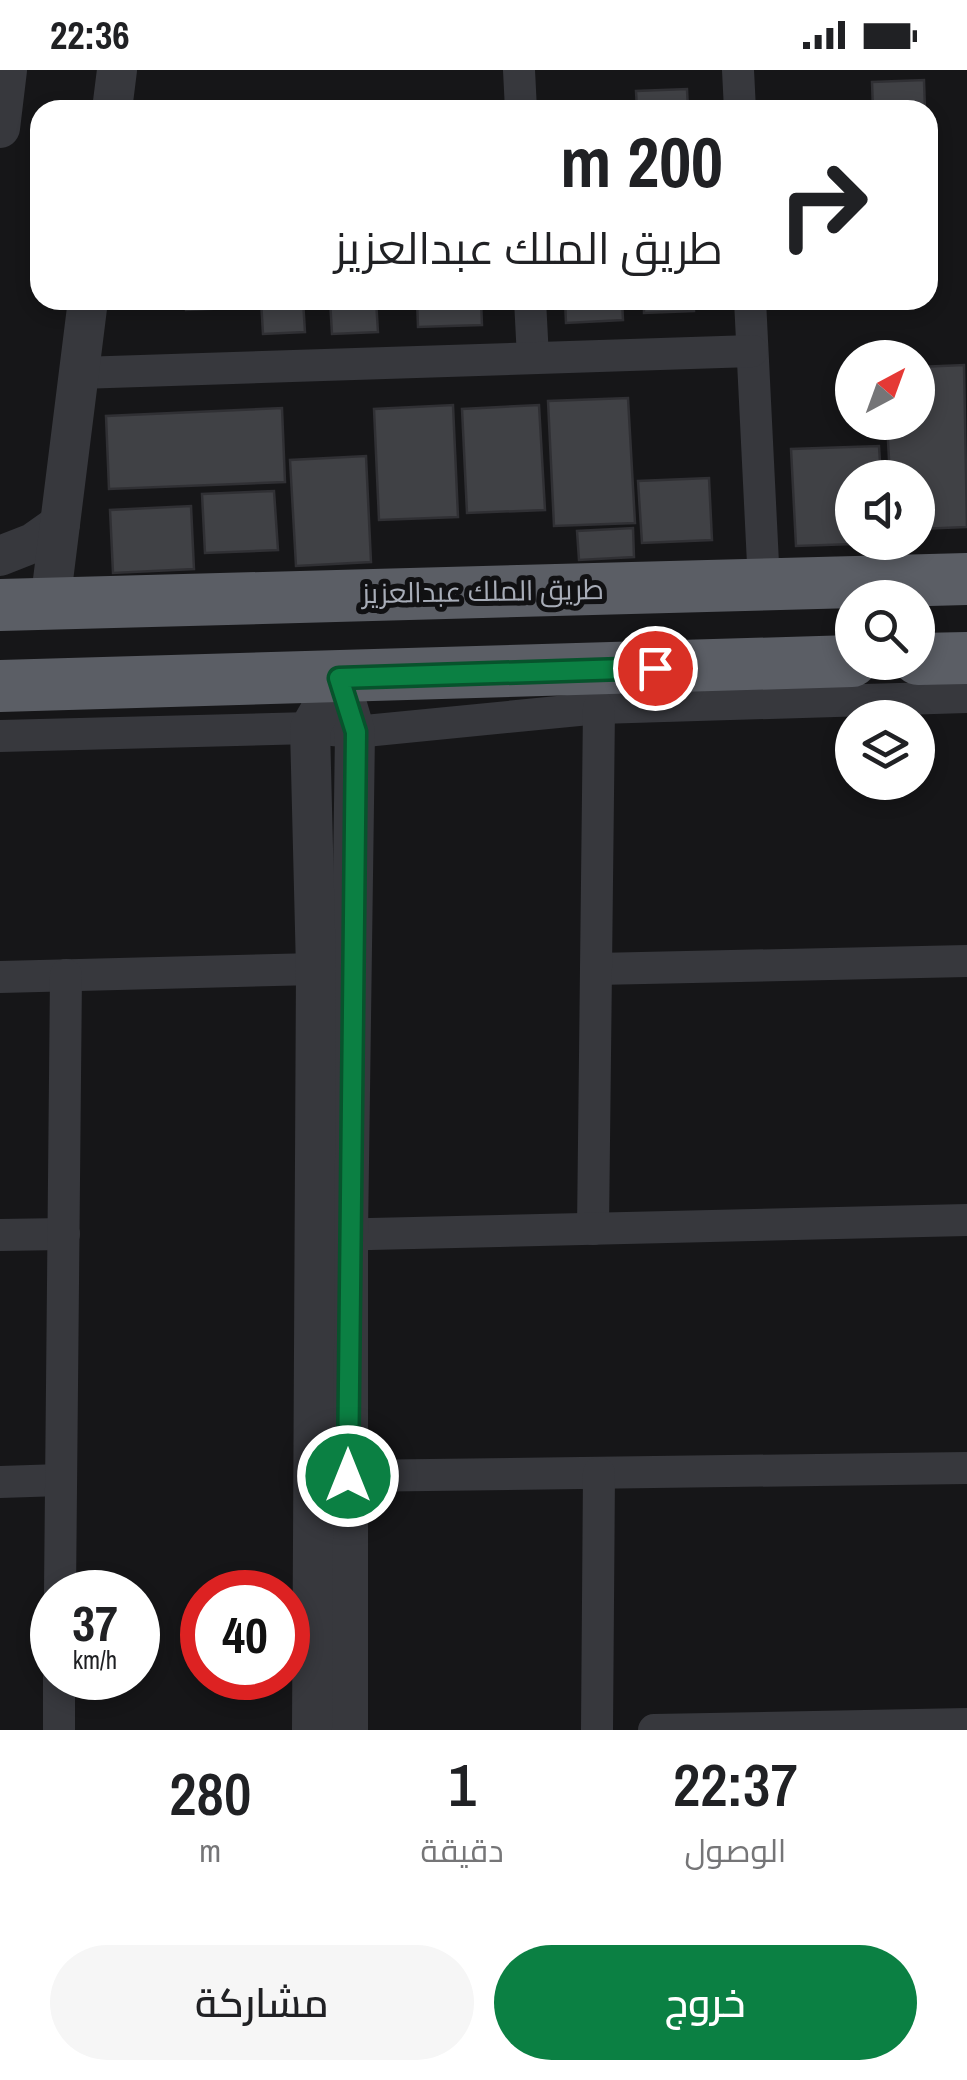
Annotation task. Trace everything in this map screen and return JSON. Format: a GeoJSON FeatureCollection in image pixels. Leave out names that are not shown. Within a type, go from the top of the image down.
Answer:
{"type":"FeatureCollection","features":[{"type":"Feature","properties":{"kind":"highway","name":"طريق الملك عبدالعزيز"},"geometry":{"type":"LineString","coordinates":[[25,604],[967,579]]}},
{"type":"Feature","properties":{"kind":"highway"},"geometry":{"type":"LineString","coordinates":[[935,659],[967,658]]}},
{"type":"Feature","properties":{"kind":"highway"},"geometry":{"type":"LineString","coordinates":[[0,686],[835,662]]}},
{"type":"Feature","properties":{"kind":"street"},"geometry":{"type":"LineString","coordinates":[[0,128],[7,70]]}},
{"type":"Feature","properties":{"kind":"street"},"geometry":{"type":"LineString","coordinates":[[113,100],[117,70]]}},
{"type":"Feature","properties":{"kind":"street"},"geometry":{"type":"LineString","coordinates":[[519,70],[520,100]]}},
{"type":"Feature","properties":{"kind":"street"},"geometry":{"type":"LineString","coordinates":[[738,70],[740,100]]}},
{"type":"Feature","properties":{"kind":"street"},"geometry":{"type":"LineString","coordinates":[[25,604],[60,524],[87,310]]}},
{"type":"Feature","properties":{"kind":"street"},"geometry":{"type":"LineString","coordinates":[[531,310],[533,358]]}},
{"type":"Feature","properties":{"kind":"street"},"geometry":{"type":"LineString","coordinates":[[750,310],[764,584]]}},
{"type":"Feature","properties":{"kind":"street"},"geometry":{"type":"LineString","coordinates":[[79,373],[752,350]]}},
{"type":"Feature","properties":{"kind":"street"},"geometry":{"type":"LineString","coordinates":[[0,556],[34,542],[60,524]]}},
{"type":"Feature","properties":{"kind":"street"},"geometry":{"type":"LineString","coordinates":[[339,678],[310,728],[316,969],[348,1476],[348,1730]]}},
{"type":"Feature","properties":{"kind":"street"},"geometry":{"type":"LineString","coordinates":[[312,1730],[356,732],[339,678]]}},
{"type":"Feature","properties":{"kind":"street"},"geometry":{"type":"LineString","coordinates":[[0,736],[310,728],[356,732],[599,708],[967,697]]}},
{"type":"Feature","properties":{"kind":"street"},"geometry":{"type":"LineString","coordinates":[[593,1229],[599,708]]}},
{"type":"Feature","properties":{"kind":"street"},"geometry":{"type":"LineString","coordinates":[[596,969],[967,962]]}},
{"type":"Feature","properties":{"kind":"street"},"geometry":{"type":"LineString","coordinates":[[0,977],[316,969]]}},
{"type":"Feature","properties":{"kind":"street"},"geometry":{"type":"LineString","coordinates":[[60,1570],[66,976]]}},
{"type":"Feature","properties":{"kind":"street"},"geometry":{"type":"LineString","coordinates":[[331,1235],[967,1220]]}},
{"type":"Feature","properties":{"kind":"street"},"geometry":{"type":"LineString","coordinates":[[0,1235],[64,1234]]}},
{"type":"Feature","properties":{"kind":"street"},"geometry":{"type":"LineString","coordinates":[[348,1476],[967,1468]]}},
{"type":"Feature","properties":{"kind":"street"},"geometry":{"type":"LineString","coordinates":[[597,1730],[598,1473]]}},
{"type":"Feature","properties":{"kind":"street"},"geometry":{"type":"LineString","coordinates":[[0,1482],[61,1480]]}},
{"type":"Feature","properties":{"kind":"street"},"geometry":{"type":"LineString","coordinates":[[59,1700],[59,1730]]}},
{"type":"Feature","properties":{"kind":"street"},"geometry":{"type":"LineString","coordinates":[[654,1730],[945,1726]]}},
{"type":"Feature","properties":{"kind":"building"},"geometry":{"type":"Polygon","coordinates":[[[924,80],[925,100],[873,100],[872,82],[924,80]]]}},
{"type":"Feature","properties":{"kind":"building"},"geometry":{"type":"Polygon","coordinates":[[[687,89],[688,100],[636,100],[636,91],[687,89]]]}},
{"type":"Feature","properties":{"kind":"building"},"geometry":{"type":"Polygon","coordinates":[[[262,310],[304,310],[305,332],[263,334],[262,310]]]}},
{"type":"Feature","properties":{"kind":"building"},"geometry":{"type":"Polygon","coordinates":[[[331,310],[377,310],[378,332],[332,334],[331,310]]]}},
{"type":"Feature","properties":{"kind":"building"},"geometry":{"type":"Polygon","coordinates":[[[417,310],[481,310],[482,325],[418,327],[417,310]]]}},
{"type":"Feature","properties":{"kind":"building"},"geometry":{"type":"Polygon","coordinates":[[[565,310],[622,310],[623,320],[566,323],[565,310]]]}},
{"type":"Feature","properties":{"kind":"building"},"geometry":{"type":"Polygon","coordinates":[[[644,310],[694,310],[694,311],[644,310]]]}},
{"type":"Feature","properties":{"kind":"building"},"geometry":{"type":"Polygon","coordinates":[[[964,365],[967,527],[935,528],[935,460],[889,460],[888,440],[935,440],[935,366],[964,365]]]}},
{"type":"Feature","properties":{"kind":"building"},"geometry":{"type":"Polygon","coordinates":[[[628,398],[635,523],[554,526],[548,401],[628,398]]]}},
{"type":"Feature","properties":{"kind":"building"},"geometry":{"type":"Polygon","coordinates":[[[453,405],[458,517],[379,520],[374,409],[453,405]]]}},
{"type":"Feature","properties":{"kind":"building"},"geometry":{"type":"Polygon","coordinates":[[[539,405],[545,510],[467,513],[462,409],[539,405]]]}},
{"type":"Feature","properties":{"kind":"building"},"geometry":{"type":"Polygon","coordinates":[[[282,408],[285,482],[109,489],[106,416],[282,408]]]}},
{"type":"Feature","properties":{"kind":"building"},"geometry":{"type":"Polygon","coordinates":[[[879,446],[880,460],[835,460],[835,545],[796,546],[791,449],[879,446]]]}},
{"type":"Feature","properties":{"kind":"building"},"geometry":{"type":"Polygon","coordinates":[[[366,456],[371,562],[296,566],[290,460],[366,456]]]}},
{"type":"Feature","properties":{"kind":"building"},"geometry":{"type":"Polygon","coordinates":[[[709,478],[712,540],[642,543],[638,481],[709,478]]]}},
{"type":"Feature","properties":{"kind":"building"},"geometry":{"type":"Polygon","coordinates":[[[274,491],[278,550],[205,553],[202,494],[274,491]]]}},
{"type":"Feature","properties":{"kind":"building"},"geometry":{"type":"Polygon","coordinates":[[[191,506],[194,569],[113,573],[110,510],[191,506]]]}},
{"type":"Feature","properties":{"kind":"building"},"geometry":{"type":"Polygon","coordinates":[[[633,528],[634,557],[579,560],[577,531],[633,528]]]}},
{"type":"Feature","properties":{"kind":"route"},"geometry":{"type":"LineString","coordinates":[[348,1476],[356,732],[339,678],[655,668]]}}]}
